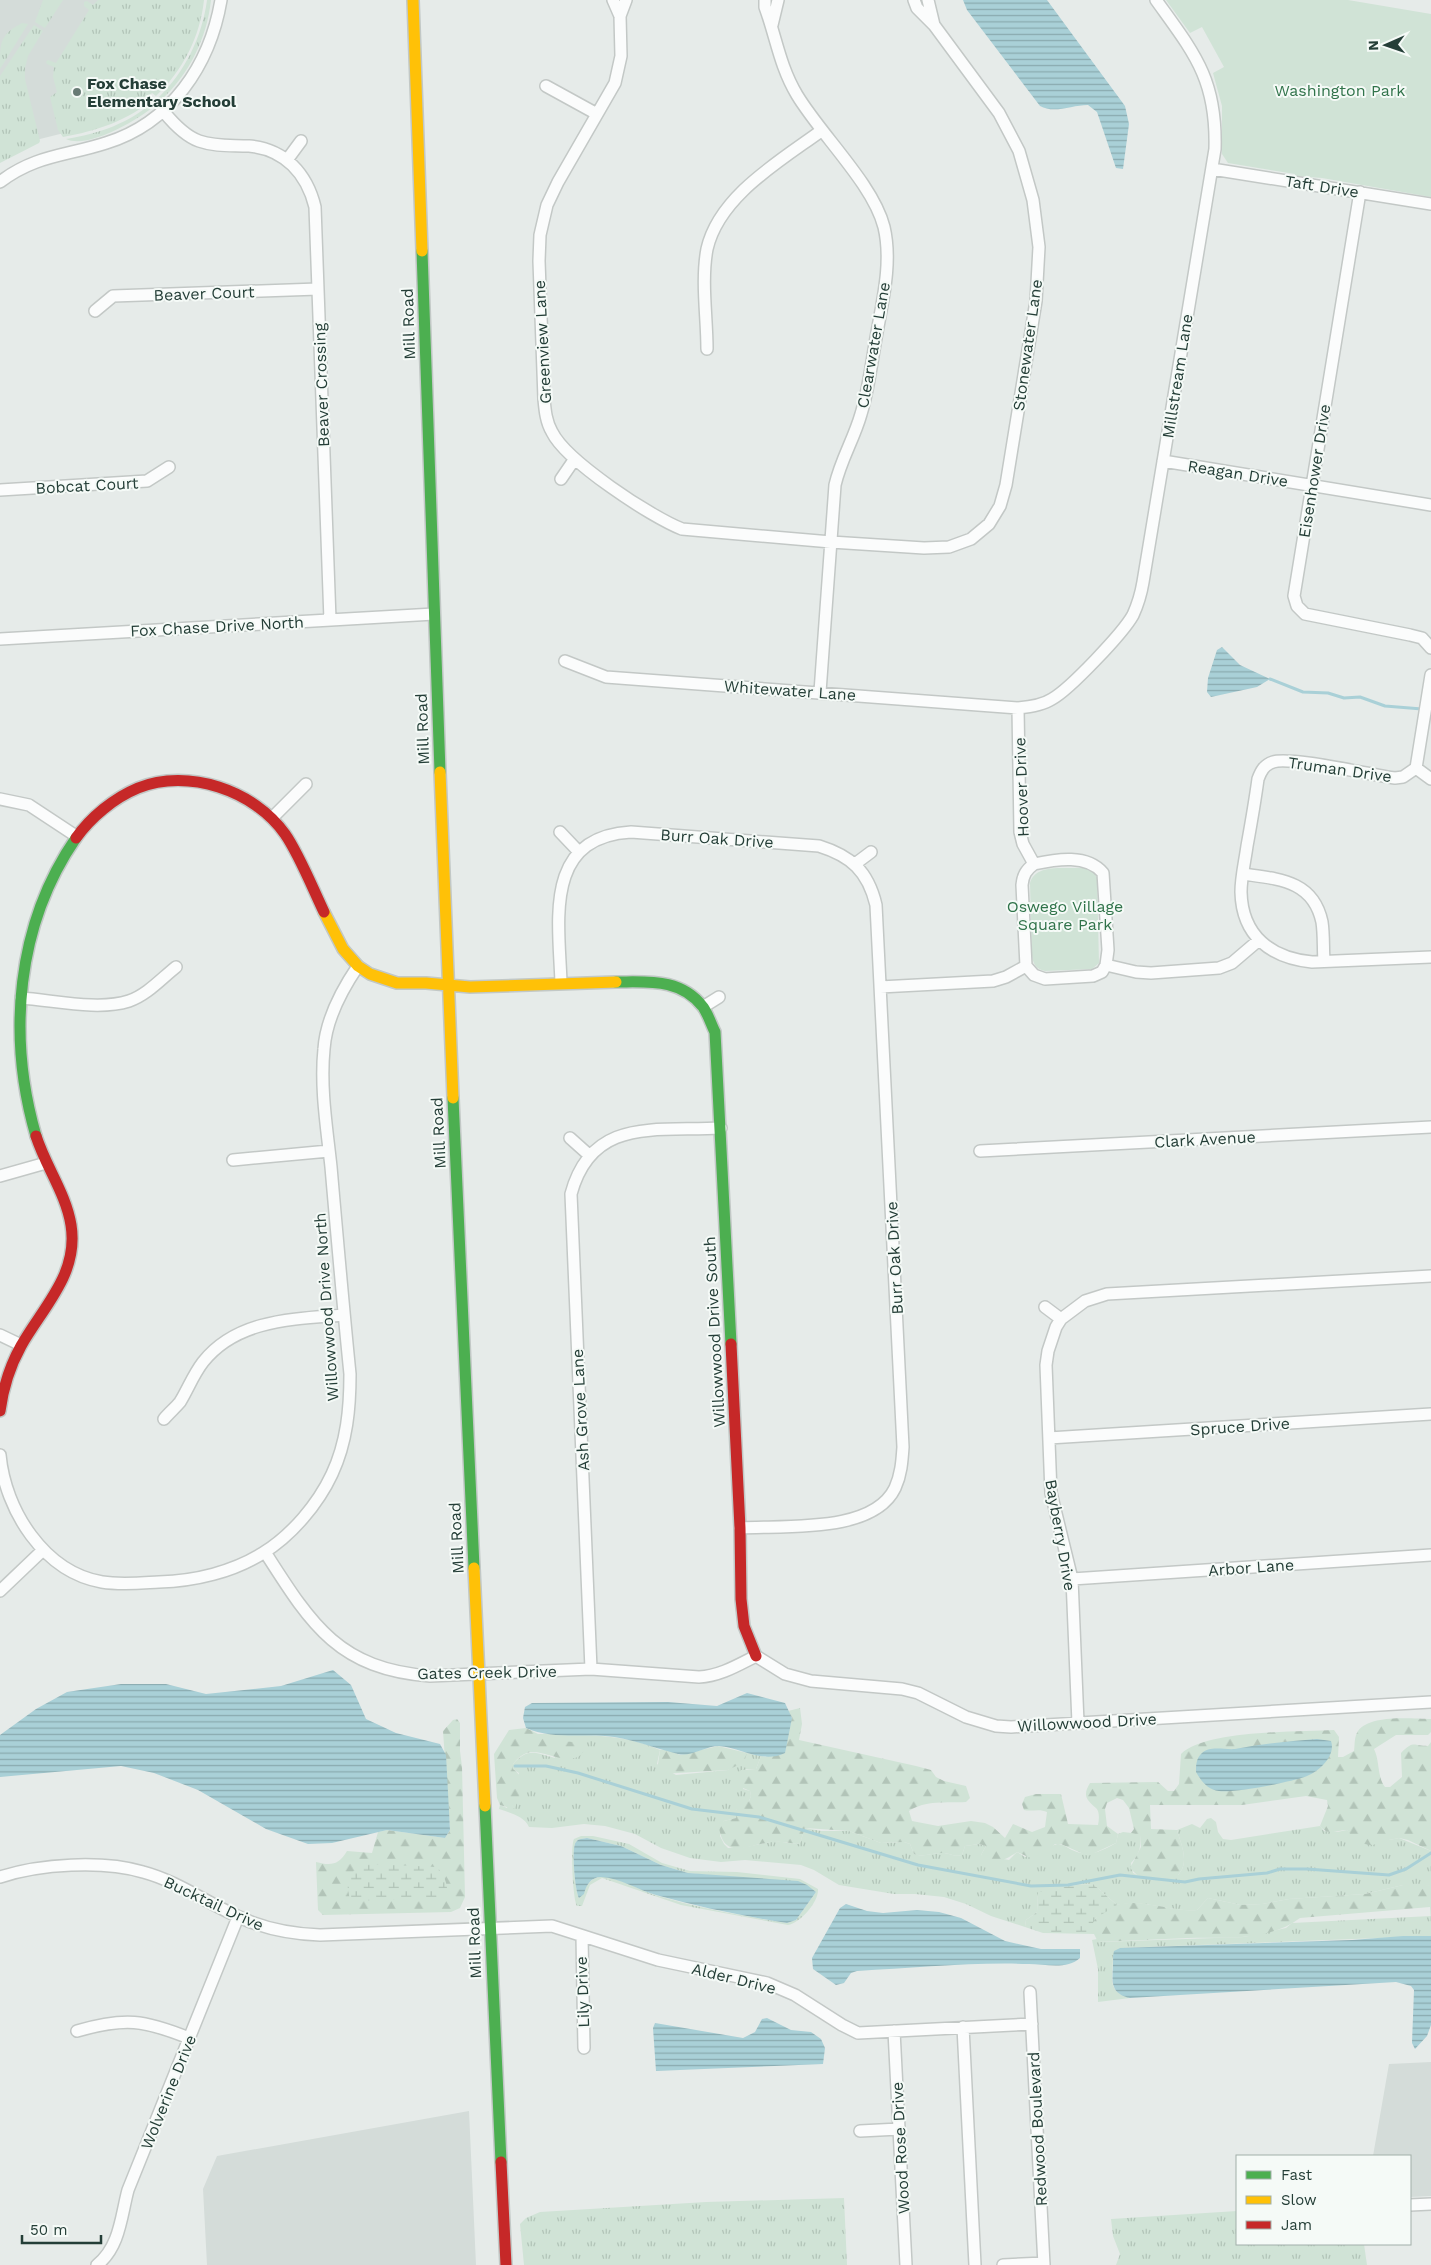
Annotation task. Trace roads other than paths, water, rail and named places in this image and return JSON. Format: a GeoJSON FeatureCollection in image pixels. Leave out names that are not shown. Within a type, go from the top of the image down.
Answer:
{"type":"FeatureCollection","features":[{"type":"Feature","properties":{"kind":"street"},"geometry":{"type":"LineString","coordinates":[[0,182],[36,160],[107,143],[129,134],[164,112],[183,90],[197,69],[212,37],[220,0]]}},
{"type":"Feature","properties":{"kind":"street","name":"Mill Road"},"geometry":{"type":"LineString","coordinates":[[413,0],[448,985],[506,2265]]}},
{"type":"Feature","properties":{"kind":"street","name":"Greenview Lane"},"geometry":{"type":"LineString","coordinates":[[613,0],[620,16]]}},
{"type":"Feature","properties":{"kind":"street","name":"Greenview Lane"},"geometry":{"type":"LineString","coordinates":[[626,0],[620,16],[621,56],[615,83],[596,114],[547,205],[540,235],[539,280],[546,415],[552,432],[561,447],[574,460],[665,523],[682,529],[831,542]]}},
{"type":"Feature","properties":{"kind":"street","name":"Clearwater Lane"},"geometry":{"type":"LineString","coordinates":[[765,0],[765,7],[772,25],[774,40],[787,76],[821,130],[865,187],[876,206],[884,227],[887,252],[885,280],[865,400],[855,432],[839,466],[835,485],[820,692]]}},
{"type":"Feature","properties":{"kind":"street","name":"Clearwater Lane"},"geometry":{"type":"LineString","coordinates":[[772,25],[778,0]]}},
{"type":"Feature","properties":{"kind":"street","name":"Stonewater Lane"},"geometry":{"type":"LineString","coordinates":[[831,542],[924,548],[949,547],[970,539],[989,524],[1000,506],[1006,484],[1036,301],[1039,246],[1034,200],[1019,151],[998,113],[934,25],[917,8],[914,0]]}},
{"type":"Feature","properties":{"kind":"street","name":"Stonewater Lane"},"geometry":{"type":"LineString","coordinates":[[928,0],[934,25]]}},
{"type":"Feature","properties":{"kind":"street","name":"Millstream Lane"},"geometry":{"type":"LineString","coordinates":[[1018,708],[1051,700],[1069,687],[1132,616],[1140,600],[1212,169],[1216,125],[1213,100],[1206,76],[1183,37],[1156,0]]}},
{"type":"Feature","properties":{"kind":"street"},"geometry":{"type":"LineString","coordinates":[[546,86],[596,114]]}},
{"type":"Feature","properties":{"kind":"street","name":"Beaver Crossing"},"geometry":{"type":"LineString","coordinates":[[164,112],[181,131],[198,141],[215,145],[250,146],[269,150],[298,168],[312,193],[315,207],[330,620]]}},
{"type":"Feature","properties":{"kind":"street"},"geometry":{"type":"LineString","coordinates":[[707,349],[705,277],[707,250],[715,227],[727,208],[744,189],[821,130]]}},
{"type":"Feature","properties":{"kind":"street"},"geometry":{"type":"LineString","coordinates":[[287,160],[301,140]]}},
{"type":"Feature","properties":{"kind":"street","name":"Taft Drive"},"geometry":{"type":"LineString","coordinates":[[1212,169],[1431,204]]}},
{"type":"Feature","properties":{"kind":"street","name":"Eisenhower Drive"},"geometry":{"type":"LineString","coordinates":[[1360,192],[1294,596],[1297,606],[1305,614],[1410,634],[1422,638],[1431,648]]}},
{"type":"Feature","properties":{"kind":"street","name":"Beaver Court"},"geometry":{"type":"LineString","coordinates":[[95,311],[113,296],[318,289]]}},
{"type":"Feature","properties":{"kind":"street"},"geometry":{"type":"LineString","coordinates":[[561,479],[574,460]]}},
{"type":"Feature","properties":{"kind":"street","name":"Reagan Drive"},"geometry":{"type":"LineString","coordinates":[[1163,460],[1431,505]]}},
{"type":"Feature","properties":{"kind":"street","name":"Bobcat Court"},"geometry":{"type":"LineString","coordinates":[[0,490],[148,481],[169,467]]}},
{"type":"Feature","properties":{"kind":"street","name":"Fox Chase Drive North"},"geometry":{"type":"LineString","coordinates":[[0,639],[434,614]]}},
{"type":"Feature","properties":{"kind":"street","name":"Whitewater Lane"},"geometry":{"type":"LineString","coordinates":[[566,661],[606,677],[1018,708]]}},
{"type":"Feature","properties":{"kind":"street"},"geometry":{"type":"LineString","coordinates":[[1416,768],[1431,675]]}},
{"type":"Feature","properties":{"kind":"street","name":"Hoover Drive"},"geometry":{"type":"LineString","coordinates":[[1018,708],[1020,832],[1023,844],[1034,864]]}},
{"type":"Feature","properties":{"kind":"street","name":"Truman Drive"},"geometry":{"type":"LineString","coordinates":[[1431,779],[1416,768],[1411,773],[1395,778],[1290,761],[1270,762],[1262,769],[1258,778],[1241,892],[1247,920],[1259,940],[1278,954],[1294,960],[1324,961],[1431,957]]}},
{"type":"Feature","properties":{"kind":"street"},"geometry":{"type":"LineString","coordinates":[[0,1411],[6,1382],[22,1345],[62,1284],[71,1252],[71,1226],[64,1196],[46,1163],[28,1105],[21,1064],[21,998],[31,938],[43,902],[76,836],[106,806],[142,786],[165,782],[208,783],[229,790],[258,806],[286,834],[343,949],[358,966],[383,980],[396,983],[448,985]]}},
{"type":"Feature","properties":{"kind":"street"},"geometry":{"type":"LineString","coordinates":[[272,818],[306,784]]}},
{"type":"Feature","properties":{"kind":"street"},"geometry":{"type":"LineString","coordinates":[[0,799],[29,805],[43,812],[76,836]]}},
{"type":"Feature","properties":{"kind":"street"},"geometry":{"type":"LineString","coordinates":[[560,832],[579,852]]}},
{"type":"Feature","properties":{"kind":"street","name":"Burr Oak Drive"},"geometry":{"type":"LineString","coordinates":[[562,983],[559,906],[560,891],[566,870],[579,852],[590,844],[608,836],[631,832],[819,846],[838,853],[855,864],[870,885],[876,905],[903,1447],[902,1469],[894,1490],[878,1508],[856,1520],[832,1524],[740,1528]]}},
{"type":"Feature","properties":{"kind":"street"},"geometry":{"type":"LineString","coordinates":[[855,864],[871,852]]}},
{"type":"Feature","properties":{"kind":"street"},"geometry":{"type":"LineString","coordinates":[[1088,861],[1097,866],[1103,874],[1108,950],[1106,965],[1102,972],[1093,976],[1045,979],[1034,975],[1026,966],[1022,885],[1027,869],[1034,864],[1088,861]]}},
{"type":"Feature","properties":{"kind":"street"},"geometry":{"type":"LineString","coordinates":[[1243,874],[1282,880],[1295,885],[1309,894],[1318,909],[1322,924],[1324,961]]}},
{"type":"Feature","properties":{"kind":"street"},"geometry":{"type":"LineString","coordinates":[[1106,965],[1136,972],[1151,973],[1219,968],[1232,963],[1259,940]]}},
{"type":"Feature","properties":{"kind":"street","name":"Willowwood Drive North"},"geometry":{"type":"LineString","coordinates":[[0,1455],[1,1473],[16,1510],[43,1550],[60,1564],[80,1575],[102,1582],[126,1584],[173,1582],[200,1578],[226,1570],[265,1552],[301,1520],[318,1498],[332,1474],[343,1446],[350,1412],[350,1374],[323,1075],[324,1048],[329,1023],[337,1001],[358,966]]}},
{"type":"Feature","properties":{"kind":"street"},"geometry":{"type":"LineString","coordinates":[[880,987],[994,980],[1006,978],[1026,966]]}},
{"type":"Feature","properties":{"kind":"street"},"geometry":{"type":"LineString","coordinates":[[21,998],[112,1004],[130,1001],[144,993],[176,967]]}},
{"type":"Feature","properties":{"kind":"street","name":"Willowwood Drive South"},"geometry":{"type":"LineString","coordinates":[[448,985],[470,987],[562,983],[663,982],[684,991],[702,1007],[715,1032],[718,1048],[740,1528],[742,1611],[744,1626],[756,1656]]}},
{"type":"Feature","properties":{"kind":"street"},"geometry":{"type":"LineString","coordinates":[[702,1007],[719,996]]}},
{"type":"Feature","properties":{"kind":"street","name":"Clark Avenue"},"geometry":{"type":"LineString","coordinates":[[980,1151],[1431,1127]]}},
{"type":"Feature","properties":{"kind":"street","name":"Ash Grove Lane"},"geometry":{"type":"LineString","coordinates":[[591,1669],[571,1194],[578,1171],[589,1155],[604,1142],[623,1134],[721,1128]]}},
{"type":"Feature","properties":{"kind":"street"},"geometry":{"type":"LineString","coordinates":[[570,1138],[589,1155]]}},
{"type":"Feature","properties":{"kind":"street"},"geometry":{"type":"LineString","coordinates":[[233,1160],[329,1151]]}},
{"type":"Feature","properties":{"kind":"street"},"geometry":{"type":"LineString","coordinates":[[0,1176],[46,1163]]}},
{"type":"Feature","properties":{"kind":"street","name":"Bayberry Drive"},"geometry":{"type":"LineString","coordinates":[[1078,1723],[1072,1579],[1052,1493],[1049,1438],[1046,1365],[1048,1351],[1056,1327],[1061,1319],[1085,1301],[1107,1294],[1431,1276]]}},
{"type":"Feature","properties":{"kind":"street"},"geometry":{"type":"LineString","coordinates":[[1045,1307],[1061,1319]]}},
{"type":"Feature","properties":{"kind":"street"},"geometry":{"type":"LineString","coordinates":[[164,1419],[180,1402],[190,1380],[204,1361],[220,1345],[238,1334],[277,1321],[344,1315]]}},
{"type":"Feature","properties":{"kind":"street"},"geometry":{"type":"LineString","coordinates":[[0,1335],[22,1345]]}},
{"type":"Feature","properties":{"kind":"street","name":"Spruce Drive"},"geometry":{"type":"LineString","coordinates":[[1049,1438],[1431,1414]]}},
{"type":"Feature","properties":{"kind":"street"},"geometry":{"type":"LineString","coordinates":[[0,1591],[43,1550]]}},
{"type":"Feature","properties":{"kind":"street","name":"Gates Creek Drive"},"geometry":{"type":"LineString","coordinates":[[265,1552],[310,1618],[327,1637],[348,1653],[386,1669],[408,1674],[430,1676],[591,1669],[710,1676],[727,1671],[756,1656]]}},
{"type":"Feature","properties":{"kind":"street","name":"Arbor Lane"},"geometry":{"type":"LineString","coordinates":[[1072,1579],[1431,1555]]}},
{"type":"Feature","properties":{"kind":"street","name":"Willowwood Drive"},"geometry":{"type":"LineString","coordinates":[[756,1656],[785,1674],[811,1681],[902,1689],[918,1693],[966,1718],[982,1723],[1011,1727],[1431,1702]]}},
{"type":"Feature","properties":{"kind":"street","name":"Bucktail Drive"},"geometry":{"type":"LineString","coordinates":[[0,1877],[39,1868],[94,1865],[124,1867],[162,1879],[238,1917],[271,1929],[295,1934],[320,1935],[490,1928]]}},
{"type":"Feature","properties":{"kind":"street","name":"Wolverine Drive"},"geometry":{"type":"LineString","coordinates":[[97,2265],[113,2246],[120,2228],[128,2190],[238,1917]]}},
{"type":"Feature","properties":{"kind":"street","name":"Alder Drive"},"geometry":{"type":"LineString","coordinates":[[490,1928],[552,1926],[658,1960],[767,1983],[795,1995],[858,2033],[1032,2024]]}},
{"type":"Feature","properties":{"kind":"street","name":"Lily Drive"},"geometry":{"type":"LineString","coordinates":[[582,1936],[584,2048]]}},
{"type":"Feature","properties":{"kind":"street","name":"Redwood Boulevard"},"geometry":{"type":"LineString","coordinates":[[1030,1992],[1044,2264]]}},
{"type":"Feature","properties":{"kind":"street"},"geometry":{"type":"LineString","coordinates":[[77,2031],[104,2023],[139,2022],[157,2025],[189,2038]]}},
{"type":"Feature","properties":{"kind":"street"},"geometry":{"type":"LineString","coordinates":[[962,2027],[975,2265]]}},
{"type":"Feature","properties":{"kind":"street","name":"Wood Rose Drive"},"geometry":{"type":"LineString","coordinates":[[894,2031],[906,2265]]}},
{"type":"Feature","properties":{"kind":"street"},"geometry":{"type":"LineString","coordinates":[[860,2130],[899,2128]]}},
{"type":"Feature","properties":{"kind":"street"},"geometry":{"type":"LineString","coordinates":[[1411,2205],[1431,2204]]}},
{"type":"Feature","properties":{"kind":"street"},"geometry":{"type":"LineString","coordinates":[[1003,2265],[1044,2264]]}},
{"type":"Feature","properties":{"kind":"water"},"geometry":{"type":"Polygon","coordinates":[[[963,0],[1047,0],[1125,106],[1129,124],[1123,169],[1116,168],[1097,112],[1088,105],[1057,109],[1040,106],[967,10],[963,0]]]}},
{"type":"Feature","properties":{"kind":"water"},"geometry":{"type":"Polygon","coordinates":[[[1222,647],[1240,665],[1270,679],[1257,687],[1211,697],[1207,692],[1208,678],[1217,650],[1222,647]]]}},
{"type":"Feature","properties":{"kind":"water"},"geometry":{"type":"Polygon","coordinates":[[[333,1670],[351,1685],[366,1719],[396,1733],[440,1744],[446,1755],[450,1830],[445,1838],[387,1830],[332,1843],[308,1844],[266,1829],[198,1790],[154,1773],[121,1766],[0,1777],[0,1735],[36,1709],[67,1692],[121,1684],[166,1684],[206,1694],[281,1686],[333,1670]]]}},
{"type":"Feature","properties":{"kind":"water"},"geometry":{"type":"Polygon","coordinates":[[[747,1693],[785,1703],[792,1718],[785,1753],[769,1757],[719,1746],[683,1755],[614,1737],[545,1734],[526,1728],[523,1718],[525,1707],[532,1703],[668,1702],[717,1706],[747,1693]]]}},
{"type":"Feature","properties":{"kind":"water"},"geometry":{"type":"Polygon","coordinates":[[[1317,1739],[1331,1741],[1332,1746],[1329,1757],[1312,1774],[1300,1778],[1250,1789],[1219,1791],[1205,1785],[1196,1772],[1198,1758],[1204,1751],[1317,1739]]]}},
{"type":"Feature","properties":{"kind":"water"},"geometry":{"type":"Polygon","coordinates":[[[587,1838],[621,1846],[661,1865],[688,1873],[798,1881],[816,1892],[796,1920],[787,1923],[688,1903],[649,1893],[622,1882],[601,1877],[594,1878],[584,1894],[579,1898],[574,1869],[574,1852],[576,1842],[587,1838]]]}},
{"type":"Feature","properties":{"kind":"water"},"geometry":{"type":"Polygon","coordinates":[[[846,1904],[867,1911],[883,1913],[917,1910],[939,1912],[961,1918],[1005,1941],[1041,1949],[1080,1949],[1080,1958],[1069,1964],[1056,1966],[986,1964],[857,1971],[851,1973],[844,1983],[836,1985],[813,1969],[812,1958],[840,1908],[846,1904]]]}},
{"type":"Feature","properties":{"kind":"water"},"geometry":{"type":"Polygon","coordinates":[[[1431,1936],[1431,2025],[1427,2036],[1415,2049],[1412,2043],[1414,1990],[1411,1986],[1396,1982],[1130,1998],[1117,1992],[1114,1988],[1112,1977],[1114,1951],[1120,1948],[1352,1940],[1431,1936]]]}},
{"type":"Feature","properties":{"kind":"water"},"geometry":{"type":"Polygon","coordinates":[[[767,2018],[791,2030],[811,2032],[821,2039],[825,2048],[823,2064],[656,2071],[653,2028],[655,2023],[743,2038],[755,2032],[762,2019],[767,2018]]]}},
{"type":"Feature","properties":{"kind":"waterway"},"geometry":{"type":"LineString","coordinates":[[1270,679],[1303,692],[1328,693],[1344,698],[1360,697],[1385,706],[1422,709]]}},
{"type":"Feature","properties":{"kind":"waterway"},"geometry":{"type":"LineString","coordinates":[[515,1766],[546,1766],[578,1773],[692,1809],[759,1817],[918,1865],[1031,1886],[1068,1885],[1120,1875],[1185,1882],[1267,1873],[1280,1869],[1389,1875],[1406,1869],[1431,1853]]}},
{"type":"Feature","properties":{"kind":"place","name":"Fox Chase Elementary School"},"geometry":{"type":"Point","coordinates":[77,92]}},
{"type":"Feature","properties":{"kind":"park label","name":"Washington Park"},"geometry":{"type":"Point","coordinates":[1340,90]}},
{"type":"Feature","properties":{"kind":"park label","name":"Oswego Village Square Park"},"geometry":{"type":"Point","coordinates":[1065,915]}}]}
